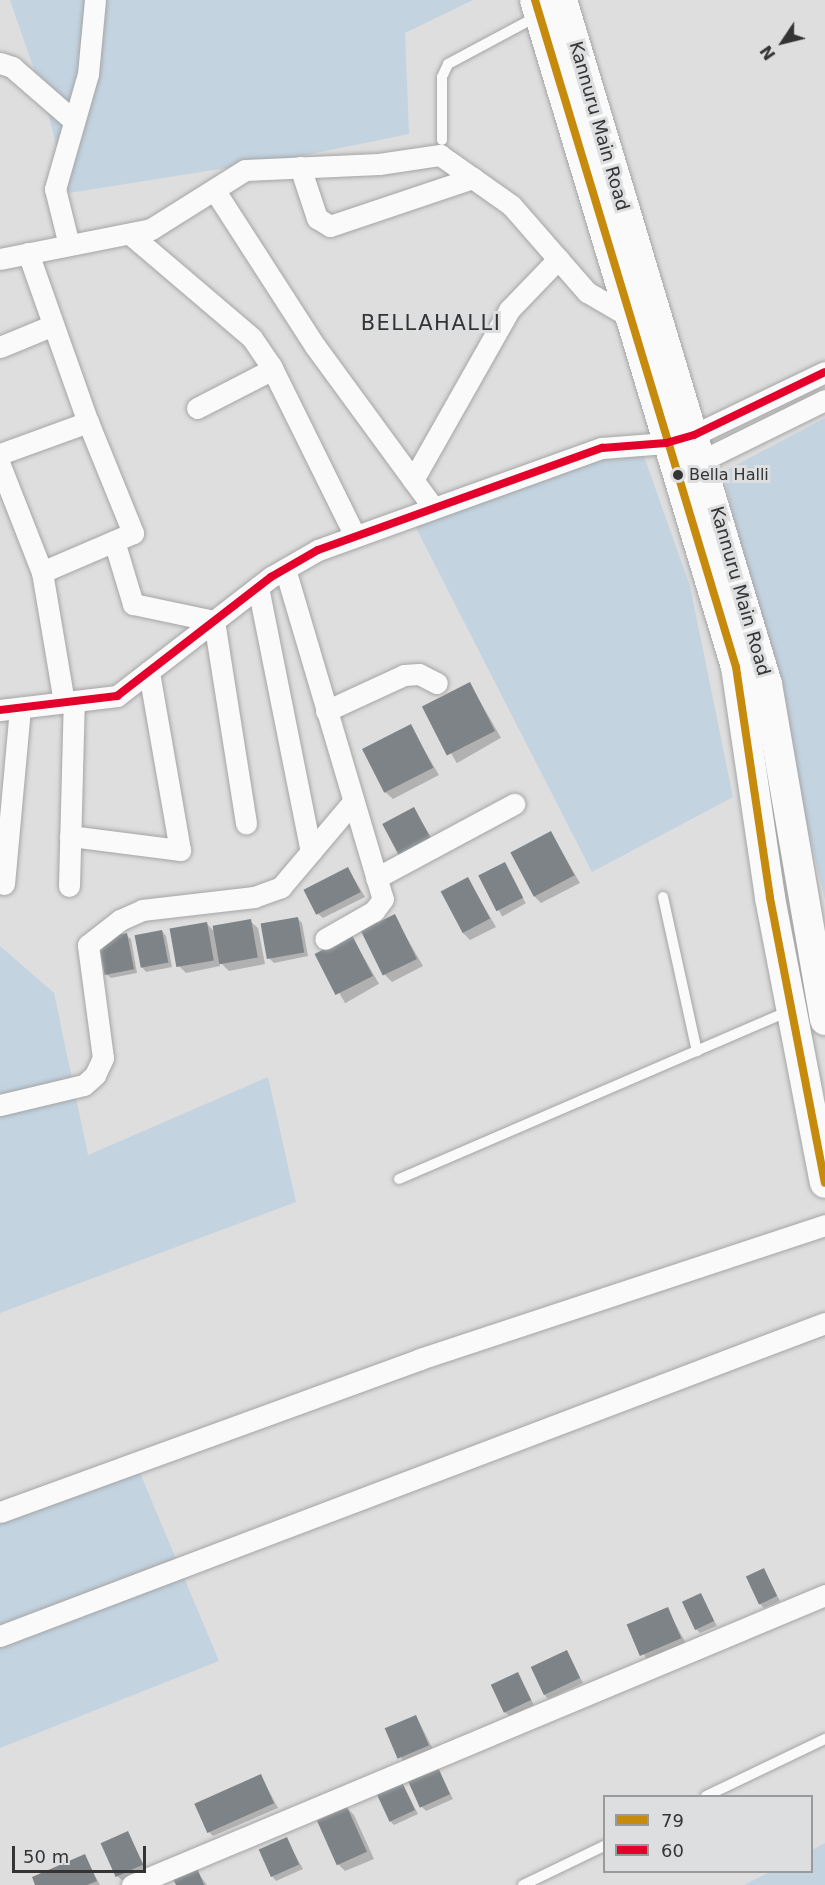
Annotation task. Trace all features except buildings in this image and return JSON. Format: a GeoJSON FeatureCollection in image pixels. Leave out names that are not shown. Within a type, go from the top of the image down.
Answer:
{"type":"FeatureCollection","features":[{"type":"Feature","properties":{"kind":"main road"},"geometry":{"type":"LineString","coordinates":[[545,5],[628,317],[687,446],[736,667],[770,898],[825,1183]]}},
{"type":"Feature","properties":{"kind":"main road","name":"Kannuru Main Road"},"geometry":{"type":"LineString","coordinates":[[545,5],[660,329],[687,446],[767,684],[824,1005]]}},
{"type":"Feature","properties":{"kind":"street"},"geometry":{"type":"LineString","coordinates":[[69,245],[55,189],[73,120],[88,75],[95,0]]}},
{"type":"Feature","properties":{"kind":"street"},"geometry":{"type":"LineString","coordinates":[[0,63],[12,67],[73,120]]}},
{"type":"Feature","properties":{"kind":"street"},"geometry":{"type":"LineString","coordinates":[[0,259],[151,229],[215,191],[245,170],[380,164],[440,155],[511,205],[587,292],[628,317],[660,329]]}},
{"type":"Feature","properties":{"kind":"street"},"geometry":{"type":"LineString","coordinates":[[300,167],[317,218],[330,226],[473,178]]}},
{"type":"Feature","properties":{"kind":"street"},"geometry":{"type":"LineString","coordinates":[[215,191],[315,346],[433,507]]}},
{"type":"Feature","properties":{"kind":"street"},"geometry":{"type":"LineString","coordinates":[[130,234],[252,338],[273,369],[355,536]]}},
{"type":"Feature","properties":{"kind":"street"},"geometry":{"type":"LineString","coordinates":[[28,253],[88,422],[133,533],[42,572]]}},
{"type":"Feature","properties":{"kind":"street"},"geometry":{"type":"LineString","coordinates":[[413,480],[509,310],[558,259]]}},
{"type":"Feature","properties":{"kind":"street"},"geometry":{"type":"LineString","coordinates":[[0,347],[53,325]]}},
{"type":"Feature","properties":{"kind":"street"},"geometry":{"type":"LineString","coordinates":[[197,408],[273,369]]}},
{"type":"Feature","properties":{"kind":"street"},"geometry":{"type":"LineString","coordinates":[[687,446],[825,372]]}},
{"type":"Feature","properties":{"kind":"street"},"geometry":{"type":"LineString","coordinates":[[4,884],[10,709],[117,696],[258,587],[285,568],[318,550],[602,448],[687,446],[825,400]]}},
{"type":"Feature","properties":{"kind":"street"},"geometry":{"type":"LineString","coordinates":[[0,454],[88,422]]}},
{"type":"Feature","properties":{"kind":"street"},"geometry":{"type":"LineString","coordinates":[[0,465],[42,572],[69,702],[69,886]]}},
{"type":"Feature","properties":{"kind":"street"},"geometry":{"type":"LineString","coordinates":[[114,541],[133,604],[214,621]]}},
{"type":"Feature","properties":{"kind":"street"},"geometry":{"type":"LineString","coordinates":[[285,568],[352,802],[383,899],[374,911],[325,939]]}},
{"type":"Feature","properties":{"kind":"street"},"geometry":{"type":"LineString","coordinates":[[258,587],[311,852]]}},
{"type":"Feature","properties":{"kind":"street"},"geometry":{"type":"LineString","coordinates":[[214,621],[246,823]]}},
{"type":"Feature","properties":{"kind":"street"},"geometry":{"type":"LineString","coordinates":[[70,836],[180,850],[149,672]]}},
{"type":"Feature","properties":{"kind":"street"},"geometry":{"type":"LineString","coordinates":[[326,711],[404,675],[419,674],[437,683]]}},
{"type":"Feature","properties":{"kind":"street"},"geometry":{"type":"LineString","coordinates":[[0,1105],[84,1085],[95,1075],[104,1058],[88,945],[120,920],[142,910],[254,897],[281,887],[352,802]]}},
{"type":"Feature","properties":{"kind":"street"},"geometry":{"type":"LineString","coordinates":[[376,878],[514,804]]}},
{"type":"Feature","properties":{"kind":"street"},"geometry":{"type":"LineString","coordinates":[[0,1512],[420,1359],[825,1225]]}},
{"type":"Feature","properties":{"kind":"street"},"geometry":{"type":"LineString","coordinates":[[0,1636],[825,1323]]}},
{"type":"Feature","properties":{"kind":"street"},"geometry":{"type":"LineString","coordinates":[[132,1885],[825,1594]]}},
{"type":"Feature","properties":{"kind":"lane"},"geometry":{"type":"LineString","coordinates":[[442,140],[442,77],[448,64],[545,5]]}},
{"type":"Feature","properties":{"kind":"lane"},"geometry":{"type":"LineString","coordinates":[[663,897],[697,1051]]}},
{"type":"Feature","properties":{"kind":"lane"},"geometry":{"type":"LineString","coordinates":[[399,1179],[792,1009]]}},
{"type":"Feature","properties":{"kind":"lane"},"geometry":{"type":"LineString","coordinates":[[710,1795],[825,1739]]}},
{"type":"Feature","properties":{"kind":"lane"},"geometry":{"type":"LineString","coordinates":[[523,1885],[603,1846]]}},
{"type":"Feature","properties":{"kind":"shaded area"},"geometry":{"type":"Polygon","coordinates":[[[10,0],[473,0],[405,33],[409,134],[296,157],[69,193],[44,98],[10,0]]]}},
{"type":"Feature","properties":{"kind":"shaded area"},"geometry":{"type":"Polygon","coordinates":[[[825,418],[825,900],[723,472],[825,418]]]}},
{"type":"Feature","properties":{"kind":"shaded area"},"geometry":{"type":"Polygon","coordinates":[[[641,448],[690,586],[733,797],[592,872],[412,520],[641,448]]]}},
{"type":"Feature","properties":{"kind":"shaded area"},"geometry":{"type":"Polygon","coordinates":[[[0,946],[54,993],[88,1155],[268,1077],[296,1202],[0,1313],[0,946]]]}},
{"type":"Feature","properties":{"kind":"shaded area"},"geometry":{"type":"Polygon","coordinates":[[[140,1473],[219,1661],[0,1748],[0,1521],[140,1473]]]}},
{"type":"Feature","properties":{"kind":"shaded area"},"geometry":{"type":"Polygon","coordinates":[[[825,1843],[825,1885],[744,1885],[768,1873],[813,1873],[813,1849],[825,1843]]]}},
{"type":"Feature","properties":{"kind":"transit line","name":"79"},"geometry":{"type":"LineString","coordinates":[[535,0],[736,667],[770,898],[825,1183]]}},
{"type":"Feature","properties":{"kind":"transit line","name":"60"},"geometry":{"type":"LineString","coordinates":[[0,710],[117,696],[271,577],[318,550],[602,448],[666,443],[694,435],[825,372]]}},
{"type":"Feature","properties":{"kind":"place","name":"Bella Halli"},"geometry":{"type":"Point","coordinates":[678,475]}},
{"type":"Feature","properties":{"kind":"district","name":"BELLAHALLI"},"geometry":{"type":"Point","coordinates":[431,323]}}]}
